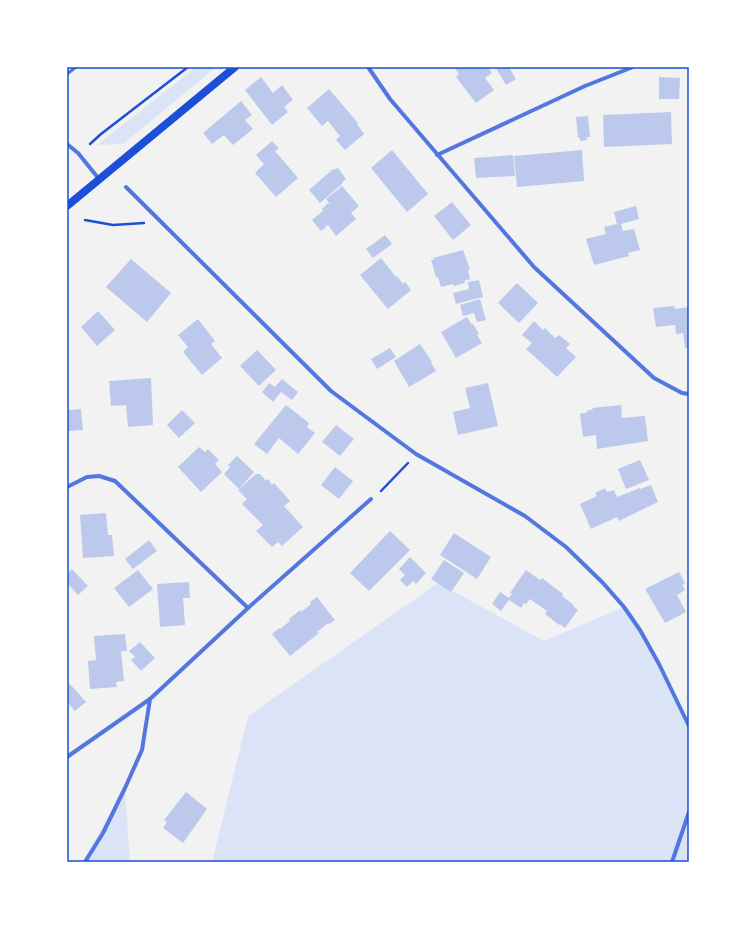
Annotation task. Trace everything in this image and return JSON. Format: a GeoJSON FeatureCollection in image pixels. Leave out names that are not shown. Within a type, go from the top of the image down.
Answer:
{"type":"FeatureCollection","features":[{"type":"Feature","properties":{"kind":"main road"},"geometry":{"type":"LineString","coordinates":[[67,206],[235,67]]}},
{"type":"Feature","properties":{"kind":"street"},"geometry":{"type":"LineString","coordinates":[[368,67],[390,99],[534,267],[654,378],[682,393],[689,394]]}},
{"type":"Feature","properties":{"kind":"street"},"geometry":{"type":"LineString","coordinates":[[437,154],[585,86],[633,67]]}},
{"type":"Feature","properties":{"kind":"street"},"geometry":{"type":"LineString","coordinates":[[67,144],[78,154],[99,179]]}},
{"type":"Feature","properties":{"kind":"street"},"geometry":{"type":"LineString","coordinates":[[126,187],[331,391],[416,454],[525,516],[566,547],[603,582],[624,607],[640,630],[659,664],[689,726]]}},
{"type":"Feature","properties":{"kind":"street"},"geometry":{"type":"LineString","coordinates":[[67,487],[87,477],[99,476],[115,481],[248,608]]}},
{"type":"Feature","properties":{"kind":"street"},"geometry":{"type":"LineString","coordinates":[[67,757],[150,699],[248,608],[372,499]]}},
{"type":"Feature","properties":{"kind":"street"},"geometry":{"type":"LineString","coordinates":[[85,862],[103,833],[142,750],[150,699]]}},
{"type":"Feature","properties":{"kind":"street"},"geometry":{"type":"LineString","coordinates":[[672,862],[689,812]]}},
{"type":"Feature","properties":{"kind":"lane"},"geometry":{"type":"LineString","coordinates":[[67,74],[76,67]]}},
{"type":"Feature","properties":{"kind":"path"},"geometry":{"type":"LineString","coordinates":[[90,144],[188,67]]}},
{"type":"Feature","properties":{"kind":"path"},"geometry":{"type":"LineString","coordinates":[[85,220],[113,225],[135,225],[161,221]]}},
{"type":"Feature","properties":{"kind":"path"},"geometry":{"type":"LineString","coordinates":[[372,499],[416,454]]}},
{"type":"Feature","properties":{"kind":"shaded area"},"geometry":{"type":"Polygon","coordinates":[[[196,67],[216,67],[123,144],[97,145],[196,67]]]}},
{"type":"Feature","properties":{"kind":"shaded area"},"geometry":{"type":"Polygon","coordinates":[[[438,583],[544,641],[624,607],[659,664],[689,726],[689,862],[212,862],[248,716],[438,583]]]}},
{"type":"Feature","properties":{"kind":"shaded area"},"geometry":{"type":"Polygon","coordinates":[[[125,788],[130,862],[82,862],[125,788]]]}},
{"type":"Feature","properties":{"kind":"building"},"geometry":{"type":"Polygon","coordinates":[[[454,67],[488,67],[492,73],[485,78],[494,90],[476,103],[456,77],[459,74],[454,67]]]}},
{"type":"Feature","properties":{"kind":"building"},"geometry":{"type":"Polygon","coordinates":[[[509,67],[516,79],[506,85],[496,68],[509,67]]]}},
{"type":"Feature","properties":{"kind":"building"},"geometry":{"type":"Polygon","coordinates":[[[261,77],[273,93],[282,85],[293,100],[284,107],[288,112],[272,125],[245,90],[261,77]]]}},
{"type":"Feature","properties":{"kind":"building"},"geometry":{"type":"Polygon","coordinates":[[[659,77],[680,78],[679,99],[659,99],[659,77]]]}},
{"type":"Feature","properties":{"kind":"building"},"geometry":{"type":"Polygon","coordinates":[[[329,89],[358,123],[357,124],[364,134],[345,150],[336,140],[340,136],[328,121],[322,126],[307,108],[329,89]]]}},
{"type":"Feature","properties":{"kind":"building"},"geometry":{"type":"Polygon","coordinates":[[[241,101],[252,115],[245,120],[253,129],[233,145],[224,135],[212,144],[203,133],[241,101]]]}},
{"type":"Feature","properties":{"kind":"building"},"geometry":{"type":"Polygon","coordinates":[[[671,112],[672,144],[604,147],[603,115],[671,112]]]}},
{"type":"Feature","properties":{"kind":"building"},"geometry":{"type":"Polygon","coordinates":[[[588,116],[590,137],[586,137],[587,140],[580,141],[580,138],[578,138],[576,117],[588,116]]]}},
{"type":"Feature","properties":{"kind":"building"},"geometry":{"type":"Polygon","coordinates":[[[272,141],[279,148],[275,151],[298,178],[276,197],[255,173],[264,164],[256,155],[272,141]]]}},
{"type":"Feature","properties":{"kind":"building"},"geometry":{"type":"Polygon","coordinates":[[[392,150],[428,194],[407,212],[371,168],[392,150]]]}},
{"type":"Feature","properties":{"kind":"building"},"geometry":{"type":"Polygon","coordinates":[[[582,150],[584,181],[517,187],[514,156],[582,150]]]}},
{"type":"Feature","properties":{"kind":"building"},"geometry":{"type":"Polygon","coordinates":[[[513,155],[515,176],[476,178],[474,158],[513,155]]]}},
{"type":"Feature","properties":{"kind":"building"},"geometry":{"type":"Polygon","coordinates":[[[338,168],[346,179],[320,203],[309,190],[332,170],[338,168]]]}},
{"type":"Feature","properties":{"kind":"building"},"geometry":{"type":"Polygon","coordinates":[[[342,186],[359,206],[351,213],[356,219],[336,236],[328,225],[321,231],[312,220],[323,211],[322,209],[328,203],[331,205],[326,199],[342,186]]]}},
{"type":"Feature","properties":{"kind":"building"},"geometry":{"type":"Polygon","coordinates":[[[452,202],[471,225],[453,240],[434,216],[452,202]]]}},
{"type":"Feature","properties":{"kind":"building"},"geometry":{"type":"Polygon","coordinates":[[[636,206],[639,219],[621,224],[623,231],[634,229],[640,250],[628,253],[629,256],[594,265],[586,239],[606,234],[604,227],[617,224],[614,212],[636,206]]]}},
{"type":"Feature","properties":{"kind":"building"},"geometry":{"type":"Polygon","coordinates":[[[385,235],[392,244],[373,258],[366,249],[385,235]]]}},
{"type":"Feature","properties":{"kind":"building"},"geometry":{"type":"Polygon","coordinates":[[[463,250],[470,269],[468,270],[470,279],[464,281],[465,283],[441,287],[438,277],[436,277],[431,260],[434,260],[433,258],[463,250]]]}},
{"type":"Feature","properties":{"kind":"building"},"geometry":{"type":"Polygon","coordinates":[[[381,258],[396,277],[397,276],[403,284],[405,282],[411,290],[388,309],[360,275],[381,258]]]}},
{"type":"Feature","properties":{"kind":"building"},"geometry":{"type":"Polygon","coordinates":[[[131,259],[171,293],[147,322],[106,287],[131,259]]]}},
{"type":"Feature","properties":{"kind":"building"},"geometry":{"type":"Polygon","coordinates":[[[479,280],[483,297],[456,304],[453,293],[469,289],[468,282],[479,280]]]}},
{"type":"Feature","properties":{"kind":"building"},"geometry":{"type":"Polygon","coordinates":[[[517,283],[538,303],[519,323],[498,303],[517,283]]]}},
{"type":"Feature","properties":{"kind":"building"},"geometry":{"type":"Polygon","coordinates":[[[480,299],[486,320],[477,322],[474,313],[463,316],[460,305],[480,299]]]}},
{"type":"Feature","properties":{"kind":"building"},"geometry":{"type":"Polygon","coordinates":[[[674,306],[675,309],[689,307],[689,348],[685,348],[683,333],[676,334],[675,325],[656,327],[653,308],[674,306]]]}},
{"type":"Feature","properties":{"kind":"building"},"geometry":{"type":"Polygon","coordinates":[[[98,311],[115,330],[97,346],[81,327],[98,311]]]}},
{"type":"Feature","properties":{"kind":"building"},"geometry":{"type":"Polygon","coordinates":[[[467,317],[479,334],[477,335],[482,343],[456,358],[441,332],[467,317]]]}},
{"type":"Feature","properties":{"kind":"building"},"geometry":{"type":"Polygon","coordinates":[[[198,319],[215,341],[211,344],[222,358],[202,375],[183,352],[188,347],[178,335],[198,319]]]}},
{"type":"Feature","properties":{"kind":"building"},"geometry":{"type":"Polygon","coordinates":[[[534,321],[543,330],[545,328],[555,338],[559,335],[570,344],[566,348],[576,357],[557,377],[526,349],[532,343],[522,335],[534,321]]]}},
{"type":"Feature","properties":{"kind":"building"},"geometry":{"type":"Polygon","coordinates":[[[420,344],[436,371],[409,387],[394,361],[420,344]]]}},
{"type":"Feature","properties":{"kind":"building"},"geometry":{"type":"Polygon","coordinates":[[[390,348],[396,357],[377,369],[371,359],[390,348]]]}},
{"type":"Feature","properties":{"kind":"building"},"geometry":{"type":"Polygon","coordinates":[[[257,350],[276,370],[259,386],[240,366],[257,350]]]}},
{"type":"Feature","properties":{"kind":"building"},"geometry":{"type":"Polygon","coordinates":[[[151,378],[153,425],[128,427],[126,405],[111,406],[109,381],[151,378]]]}},
{"type":"Feature","properties":{"kind":"building"},"geometry":{"type":"Polygon","coordinates":[[[282,379],[298,392],[292,400],[281,392],[273,402],[262,392],[269,383],[275,387],[282,379]]]}},
{"type":"Feature","properties":{"kind":"building"},"geometry":{"type":"Polygon","coordinates":[[[488,383],[498,426],[458,435],[453,412],[470,408],[465,388],[488,383]]]}},
{"type":"Feature","properties":{"kind":"building"},"geometry":{"type":"Polygon","coordinates":[[[286,405],[309,423],[307,427],[315,433],[298,454],[279,438],[267,454],[254,444],[286,405]]]}},
{"type":"Feature","properties":{"kind":"building"},"geometry":{"type":"Polygon","coordinates":[[[621,405],[622,418],[645,416],[648,441],[597,449],[596,435],[583,437],[580,414],[588,412],[587,410],[593,410],[592,408],[621,405]]]}},
{"type":"Feature","properties":{"kind":"building"},"geometry":{"type":"Polygon","coordinates":[[[81,409],[83,430],[68,431],[67,410],[81,409]]]}},
{"type":"Feature","properties":{"kind":"building"},"geometry":{"type":"Polygon","coordinates":[[[182,410],[195,423],[179,438],[167,425],[182,410]]]}},
{"type":"Feature","properties":{"kind":"building"},"geometry":{"type":"Polygon","coordinates":[[[336,425],[354,439],[340,456],[322,442],[336,425]]]}},
{"type":"Feature","properties":{"kind":"building"},"geometry":{"type":"Polygon","coordinates":[[[199,447],[205,452],[208,449],[219,460],[215,464],[222,472],[201,492],[178,467],[199,447]]]}},
{"type":"Feature","properties":{"kind":"building"},"geometry":{"type":"Polygon","coordinates":[[[237,456],[254,472],[239,489],[224,474],[230,467],[228,465],[237,456]]]}},
{"type":"Feature","properties":{"kind":"building"},"geometry":{"type":"Polygon","coordinates":[[[640,460],[649,480],[626,489],[618,469],[640,460]]]}},
{"type":"Feature","properties":{"kind":"building"},"geometry":{"type":"Polygon","coordinates":[[[335,467],[353,481],[339,499],[321,485],[335,467]]]}},
{"type":"Feature","properties":{"kind":"building"},"geometry":{"type":"Polygon","coordinates":[[[256,474],[260,474],[266,481],[268,479],[272,485],[274,483],[290,501],[284,506],[303,527],[282,546],[278,542],[272,547],[256,531],[263,525],[242,504],[247,499],[238,490],[256,474]]]}},
{"type":"Feature","properties":{"kind":"building"},"geometry":{"type":"Polygon","coordinates":[[[651,485],[658,502],[619,521],[617,517],[591,529],[580,504],[597,496],[595,493],[605,488],[607,492],[614,490],[617,497],[651,485]]]}},
{"type":"Feature","properties":{"kind":"building"},"geometry":{"type":"Polygon","coordinates":[[[106,513],[108,535],[112,535],[114,556],[83,558],[80,515],[106,513]]]}},
{"type":"Feature","properties":{"kind":"building"},"geometry":{"type":"Polygon","coordinates":[[[390,531],[410,550],[369,591],[350,573],[390,531]]]}},
{"type":"Feature","properties":{"kind":"building"},"geometry":{"type":"Polygon","coordinates":[[[454,533],[491,557],[477,579],[440,555],[454,533]]]}},
{"type":"Feature","properties":{"kind":"building"},"geometry":{"type":"Polygon","coordinates":[[[149,540],[157,551],[133,569],[125,559],[149,540]]]}},
{"type":"Feature","properties":{"kind":"building"},"geometry":{"type":"Polygon","coordinates":[[[410,557],[426,573],[416,584],[413,581],[407,587],[400,580],[405,575],[399,569],[410,557]]]}},
{"type":"Feature","properties":{"kind":"building"},"geometry":{"type":"Polygon","coordinates":[[[444,560],[464,573],[451,592],[431,579],[444,560]]]}},
{"type":"Feature","properties":{"kind":"building"},"geometry":{"type":"Polygon","coordinates":[[[72,569],[88,586],[78,595],[67,583],[67,574],[72,569]]]}},
{"type":"Feature","properties":{"kind":"building"},"geometry":{"type":"Polygon","coordinates":[[[138,570],[153,589],[129,607],[114,588],[138,570]]]}},
{"type":"Feature","properties":{"kind":"building"},"geometry":{"type":"Polygon","coordinates":[[[526,570],[540,580],[542,578],[563,594],[562,596],[578,610],[565,628],[545,614],[547,611],[530,599],[526,604],[524,603],[521,608],[509,600],[501,611],[492,604],[500,592],[509,598],[512,594],[510,593],[526,570]]]}},
{"type":"Feature","properties":{"kind":"building"},"geometry":{"type":"Polygon","coordinates":[[[679,572],[685,583],[682,585],[685,590],[677,595],[686,612],[665,623],[645,589],[679,572]]]}},
{"type":"Feature","properties":{"kind":"building"},"geometry":{"type":"Polygon","coordinates":[[[189,582],[190,598],[183,598],[185,625],[160,627],[157,584],[189,582]]]}},
{"type":"Feature","properties":{"kind":"building"},"geometry":{"type":"Polygon","coordinates":[[[317,597],[335,620],[329,624],[328,623],[317,632],[319,633],[290,656],[272,634],[290,621],[289,619],[300,610],[301,612],[311,604],[310,602],[317,597]]]}},
{"type":"Feature","properties":{"kind":"building"},"geometry":{"type":"Polygon","coordinates":[[[125,634],[127,651],[121,651],[124,681],[116,682],[117,687],[90,689],[88,661],[96,660],[94,636],[125,634]]]}},
{"type":"Feature","properties":{"kind":"building"},"geometry":{"type":"Polygon","coordinates":[[[140,642],[155,658],[141,671],[131,660],[135,657],[129,651],[140,642]]]}},
{"type":"Feature","properties":{"kind":"building"},"geometry":{"type":"Polygon","coordinates":[[[70,684],[86,702],[75,711],[67,702],[67,686],[70,684]]]}},
{"type":"Feature","properties":{"kind":"building"},"geometry":{"type":"Polygon","coordinates":[[[186,792],[207,809],[183,843],[163,828],[167,822],[164,820],[186,792]]]}}]}
